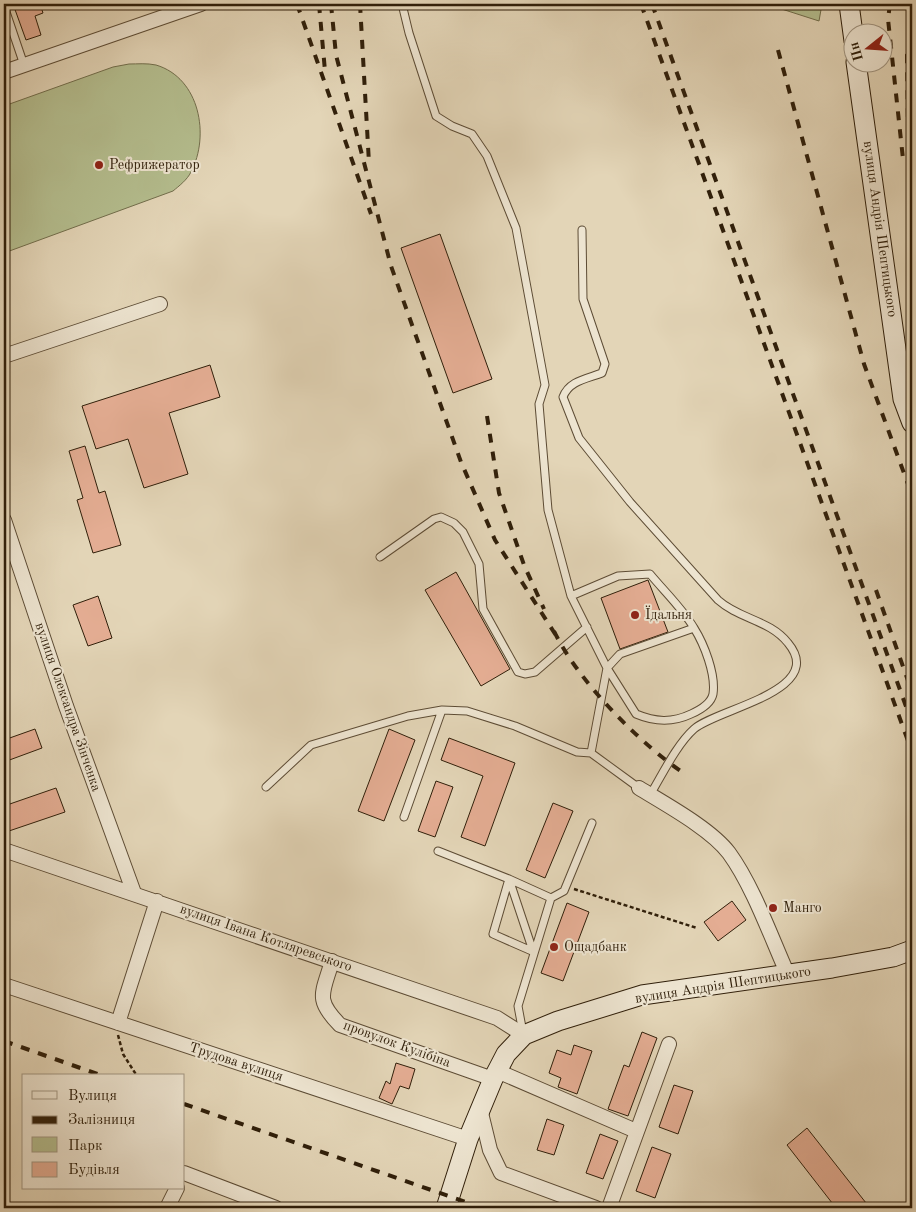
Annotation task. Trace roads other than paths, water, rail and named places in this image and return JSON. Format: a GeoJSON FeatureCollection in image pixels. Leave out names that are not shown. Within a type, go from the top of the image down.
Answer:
{"type":"FeatureCollection","features":[{"type":"Feature","properties":{"kind":"main road"},"geometry":{"type":"LineString","coordinates":[[849,4],[851,22]]}},
{"type":"Feature","properties":{"kind":"main road","name":"вулиця Андрія Шептицького"},"geometry":{"type":"LineString","coordinates":[[857,72],[903,399],[912,423]]}},
{"type":"Feature","properties":{"kind":"main road","name":"вулиця Андрія Шептицького"},"geometry":{"type":"LineString","coordinates":[[446,1208],[468,1139],[495,1075],[506,1054],[524,1036],[558,1020],[642,995],[788,975],[892,957],[912,950]]}},
{"type":"Feature","properties":{"kind":"street"},"geometry":{"type":"LineString","coordinates":[[4,72],[201,4]]}},
{"type":"Feature","properties":{"kind":"street"},"geometry":{"type":"LineString","coordinates":[[4,356],[160,304]]}},
{"type":"Feature","properties":{"kind":"street","name":"вулиця Олександра Зінченка"},"geometry":{"type":"LineString","coordinates":[[4,520],[66,706],[134,893]]}},
{"type":"Feature","properties":{"kind":"street"},"geometry":{"type":"LineString","coordinates":[[644,791],[710,835],[728,852],[742,874],[788,975]]}},
{"type":"Feature","properties":{"kind":"street","name":"вулиця Івана Котляревського"},"geometry":{"type":"LineString","coordinates":[[4,850],[497,1018],[524,1036]]}},
{"type":"Feature","properties":{"kind":"street"},"geometry":{"type":"LineString","coordinates":[[118,1023],[157,901]]}},
{"type":"Feature","properties":{"kind":"street","name":"провулок Кулібіна"},"geometry":{"type":"LineString","coordinates":[[332,961],[322,997],[324,1007],[340,1025],[495,1075]]}},
{"type":"Feature","properties":{"kind":"street","name":"Трудова вулиця"},"geometry":{"type":"LineString","coordinates":[[4,985],[468,1139]]}},
{"type":"Feature","properties":{"kind":"street"},"geometry":{"type":"LineString","coordinates":[[609,1208],[669,1044]]}},
{"type":"Feature","properties":{"kind":"street"},"geometry":{"type":"LineString","coordinates":[[495,1075],[636,1131]]}},
{"type":"Feature","properties":{"kind":"street"},"geometry":{"type":"LineString","coordinates":[[480,1109],[490,1150],[501,1173],[596,1208]]}},
{"type":"Feature","properties":{"kind":"street"},"geometry":{"type":"LineString","coordinates":[[185,1173],[276,1208]]}},
{"type":"Feature","properties":{"kind":"street"},"geometry":{"type":"LineString","coordinates":[[167,1208],[175,1190]]}},
{"type":"Feature","properties":{"kind":"lane"},"geometry":{"type":"LineString","coordinates":[[402,4],[436,116],[452,126],[472,134],[486,156],[516,228],[545,385],[539,404],[548,510],[571,596],[607,668],[636,714],[661,721],[680,720],[704,706],[713,694],[712,674],[694,628],[650,574],[618,576],[571,596]]}},
{"type":"Feature","properties":{"kind":"lane"},"geometry":{"type":"LineString","coordinates":[[4,6],[24,65]]}},
{"type":"Feature","properties":{"kind":"lane"},"geometry":{"type":"LineString","coordinates":[[266,787],[310,745],[408,716],[442,710],[467,712],[515,726],[577,752],[591,753],[644,791],[694,728],[779,689],[792,678],[795,668],[795,657],[790,644],[778,632],[764,623],[727,608],[718,600],[630,502],[579,438],[563,398],[566,389],[574,383],[602,373],[605,364],[583,299],[582,230]]}},
{"type":"Feature","properties":{"kind":"lane"},"geometry":{"type":"LineString","coordinates":[[380,557],[434,519],[441,517],[454,523],[463,532],[479,564],[483,609],[518,672],[525,674],[535,672],[586,627]]}},
{"type":"Feature","properties":{"kind":"lane"},"geometry":{"type":"LineString","coordinates":[[591,753],[607,668],[620,654],[694,628]]}},
{"type":"Feature","properties":{"kind":"lane"},"geometry":{"type":"LineString","coordinates":[[404,817],[442,710]]}},
{"type":"Feature","properties":{"kind":"lane"},"geometry":{"type":"LineString","coordinates":[[524,1036],[518,1006],[551,898],[564,890],[592,823]]}},
{"type":"Feature","properties":{"kind":"lane"},"geometry":{"type":"LineString","coordinates":[[438,851],[551,898]]}},
{"type":"Feature","properties":{"kind":"lane"},"geometry":{"type":"LineString","coordinates":[[509,879],[534,952]]}},
{"type":"Feature","properties":{"kind":"lane"},"geometry":{"type":"LineString","coordinates":[[509,879],[493,934],[534,952]]}},
{"type":"Feature","properties":{"kind":"railway"},"geometry":{"type":"LineString","coordinates":[[297,4],[371,214]]}},
{"type":"Feature","properties":{"kind":"railway"},"geometry":{"type":"LineString","coordinates":[[319,4],[325,71]]}},
{"type":"Feature","properties":{"kind":"railway"},"geometry":{"type":"LineString","coordinates":[[331,4],[336,55],[391,266],[461,462],[495,540],[557,637]]}},
{"type":"Feature","properties":{"kind":"railway"},"geometry":{"type":"LineString","coordinates":[[360,4],[369,163]]}},
{"type":"Feature","properties":{"kind":"railway"},"geometry":{"type":"LineString","coordinates":[[641,4],[912,752]]}},
{"type":"Feature","properties":{"kind":"railway"},"geometry":{"type":"LineString","coordinates":[[652,4],[912,723]]}},
{"type":"Feature","properties":{"kind":"railway"},"geometry":{"type":"LineString","coordinates":[[890,4],[888,19],[903,159]]}},
{"type":"Feature","properties":{"kind":"railway"},"geometry":{"type":"LineString","coordinates":[[912,37],[907,55],[909,194],[912,234]]}},
{"type":"Feature","properties":{"kind":"railway"},"geometry":{"type":"LineString","coordinates":[[778,50],[864,364],[912,495]]}},
{"type":"Feature","properties":{"kind":"railway"},"geometry":{"type":"LineString","coordinates":[[487,416],[499,493],[524,565],[544,609]]}},
{"type":"Feature","properties":{"kind":"railway"},"geometry":{"type":"LineString","coordinates":[[876,590],[912,692]]}},
{"type":"Feature","properties":{"kind":"railway"},"geometry":{"type":"LineString","coordinates":[[554,631],[578,670],[611,710],[649,746],[685,774]]}},
{"type":"Feature","properties":{"kind":"railway"},"geometry":{"type":"LineString","coordinates":[[4,1041],[97,1074]]}},
{"type":"Feature","properties":{"kind":"railway"},"geometry":{"type":"LineString","coordinates":[[185,1104],[483,1208]]}},
{"type":"Feature","properties":{"kind":"place","name":"Рефрижератор"},"geometry":{"type":"Point","coordinates":[99,165]}},
{"type":"Feature","properties":{"kind":"place","name":"Їдальня"},"geometry":{"type":"Point","coordinates":[635,615]}},
{"type":"Feature","properties":{"kind":"place","name":"Манго"},"geometry":{"type":"Point","coordinates":[773,908]}},
{"type":"Feature","properties":{"kind":"place","name":"Ощадбанк"},"geometry":{"type":"Point","coordinates":[554,947]}}]}
